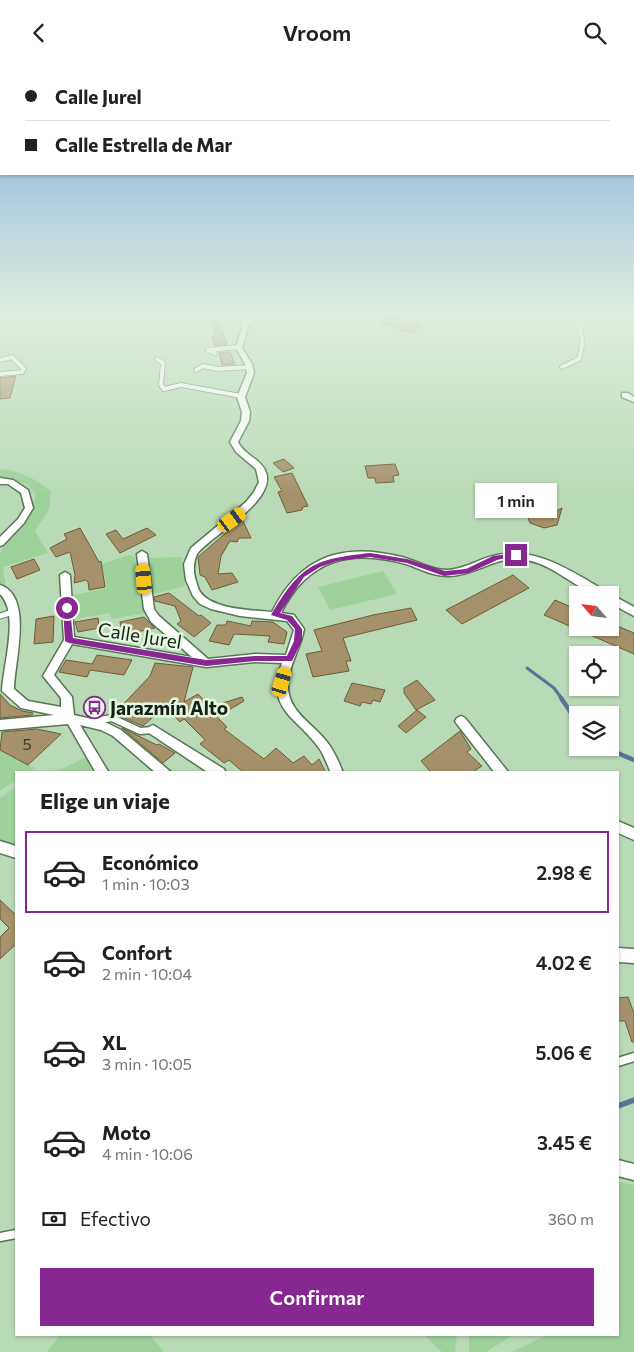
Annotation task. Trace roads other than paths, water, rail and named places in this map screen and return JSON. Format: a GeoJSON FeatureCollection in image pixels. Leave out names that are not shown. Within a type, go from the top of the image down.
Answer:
{"type":"FeatureCollection","features":[{"type":"Feature","properties":{"kind":"street"},"geometry":{"type":"LineString","coordinates":[[251,375],[241,396],[248,415],[246,423],[234,442],[236,449],[262,471],[261,484],[256,495],[243,512],[194,550],[189,559],[189,571],[196,594],[205,602],[224,609],[290,618],[299,629],[298,641],[282,682],[282,698],[289,709],[323,744],[337,771]]}},
{"type":"Feature","properties":{"kind":"street"},"geometry":{"type":"LineString","coordinates":[[625,395],[634,400]]}},
{"type":"Feature","properties":{"kind":"street"},"geometry":{"type":"LineString","coordinates":[[0,481],[10,482],[25,492],[29,508],[21,521],[0,543]]}},
{"type":"Feature","properties":{"kind":"street"},"geometry":{"type":"LineString","coordinates":[[142,554],[149,609],[155,619],[206,663]]}},
{"type":"Feature","properties":{"kind":"street"},"geometry":{"type":"LineString","coordinates":[[275,615],[290,589],[301,575],[318,565],[352,556],[390,557],[444,573],[467,571],[495,558],[516,555],[542,560],[588,586]]}},
{"type":"Feature","properties":{"kind":"street","name":"Calle Jurel"},"geometry":{"type":"LineString","coordinates":[[64,575],[69,641],[48,676],[66,697],[69,717]]}},
{"type":"Feature","properties":{"kind":"street"},"geometry":{"type":"LineString","coordinates":[[0,588],[11,599],[16,625],[7,672],[8,691],[26,705],[69,717],[92,721],[117,733],[164,771]]}},
{"type":"Feature","properties":{"kind":"street"},"geometry":{"type":"LineString","coordinates":[[619,604],[634,612]]}},
{"type":"Feature","properties":{"kind":"street","name":"Calle Jurel"},"geometry":{"type":"LineString","coordinates":[[69,641],[206,663],[255,659],[290,659]]}},
{"type":"Feature","properties":{"kind":"street"},"geometry":{"type":"LineString","coordinates":[[2,726],[21,721],[69,717]]}},
{"type":"Feature","properties":{"kind":"street"},"geometry":{"type":"LineString","coordinates":[[69,717],[102,771]]}},
{"type":"Feature","properties":{"kind":"street"},"geometry":{"type":"LineString","coordinates":[[461,721],[500,771]]}},
{"type":"Feature","properties":{"kind":"street"},"geometry":{"type":"LineString","coordinates":[[153,731],[217,771]]}},
{"type":"Feature","properties":{"kind":"street"},"geometry":{"type":"LineString","coordinates":[[619,827],[634,834]]}},
{"type":"Feature","properties":{"kind":"street"},"geometry":{"type":"LineString","coordinates":[[0,847],[15,851]]}},
{"type":"Feature","properties":{"kind":"street"},"geometry":{"type":"LineString","coordinates":[[619,955],[634,956]]}},
{"type":"Feature","properties":{"kind":"street"},"geometry":{"type":"LineString","coordinates":[[619,1168],[634,1172]]}},
{"type":"Feature","properties":{"kind":"lane"},"geometry":{"type":"LineString","coordinates":[[162,375],[161,385],[164,389],[180,385],[241,396]]}},
{"type":"Feature","properties":{"kind":"lane"},"geometry":{"type":"LineString","coordinates":[[0,616],[13,611]]}},
{"type":"Feature","properties":{"kind":"lane"},"geometry":{"type":"LineString","coordinates":[[92,721],[112,718],[140,731],[153,731]]}},
{"type":"Feature","properties":{"kind":"lane"},"geometry":{"type":"LineString","coordinates":[[619,1062],[634,1057]]}},
{"type":"Feature","properties":{"kind":"lane"},"geometry":{"type":"LineString","coordinates":[[0,1237],[15,1234]]}},
{"type":"Feature","properties":{"kind":"waterway"},"geometry":{"type":"LineString","coordinates":[[527,668],[554,688],[562,699]]}},
{"type":"Feature","properties":{"kind":"waterway"},"geometry":{"type":"LineString","coordinates":[[561,698],[569,710]]}},
{"type":"Feature","properties":{"kind":"waterway"},"geometry":{"type":"LineString","coordinates":[[619,754],[634,760]]}},
{"type":"Feature","properties":{"kind":"waterway"},"geometry":{"type":"LineString","coordinates":[[619,1106],[634,1100]]}},
{"type":"Feature","properties":{"kind":"place","name":"Jarazmín Alto"},"geometry":{"type":"Point","coordinates":[94,707]}}]}
